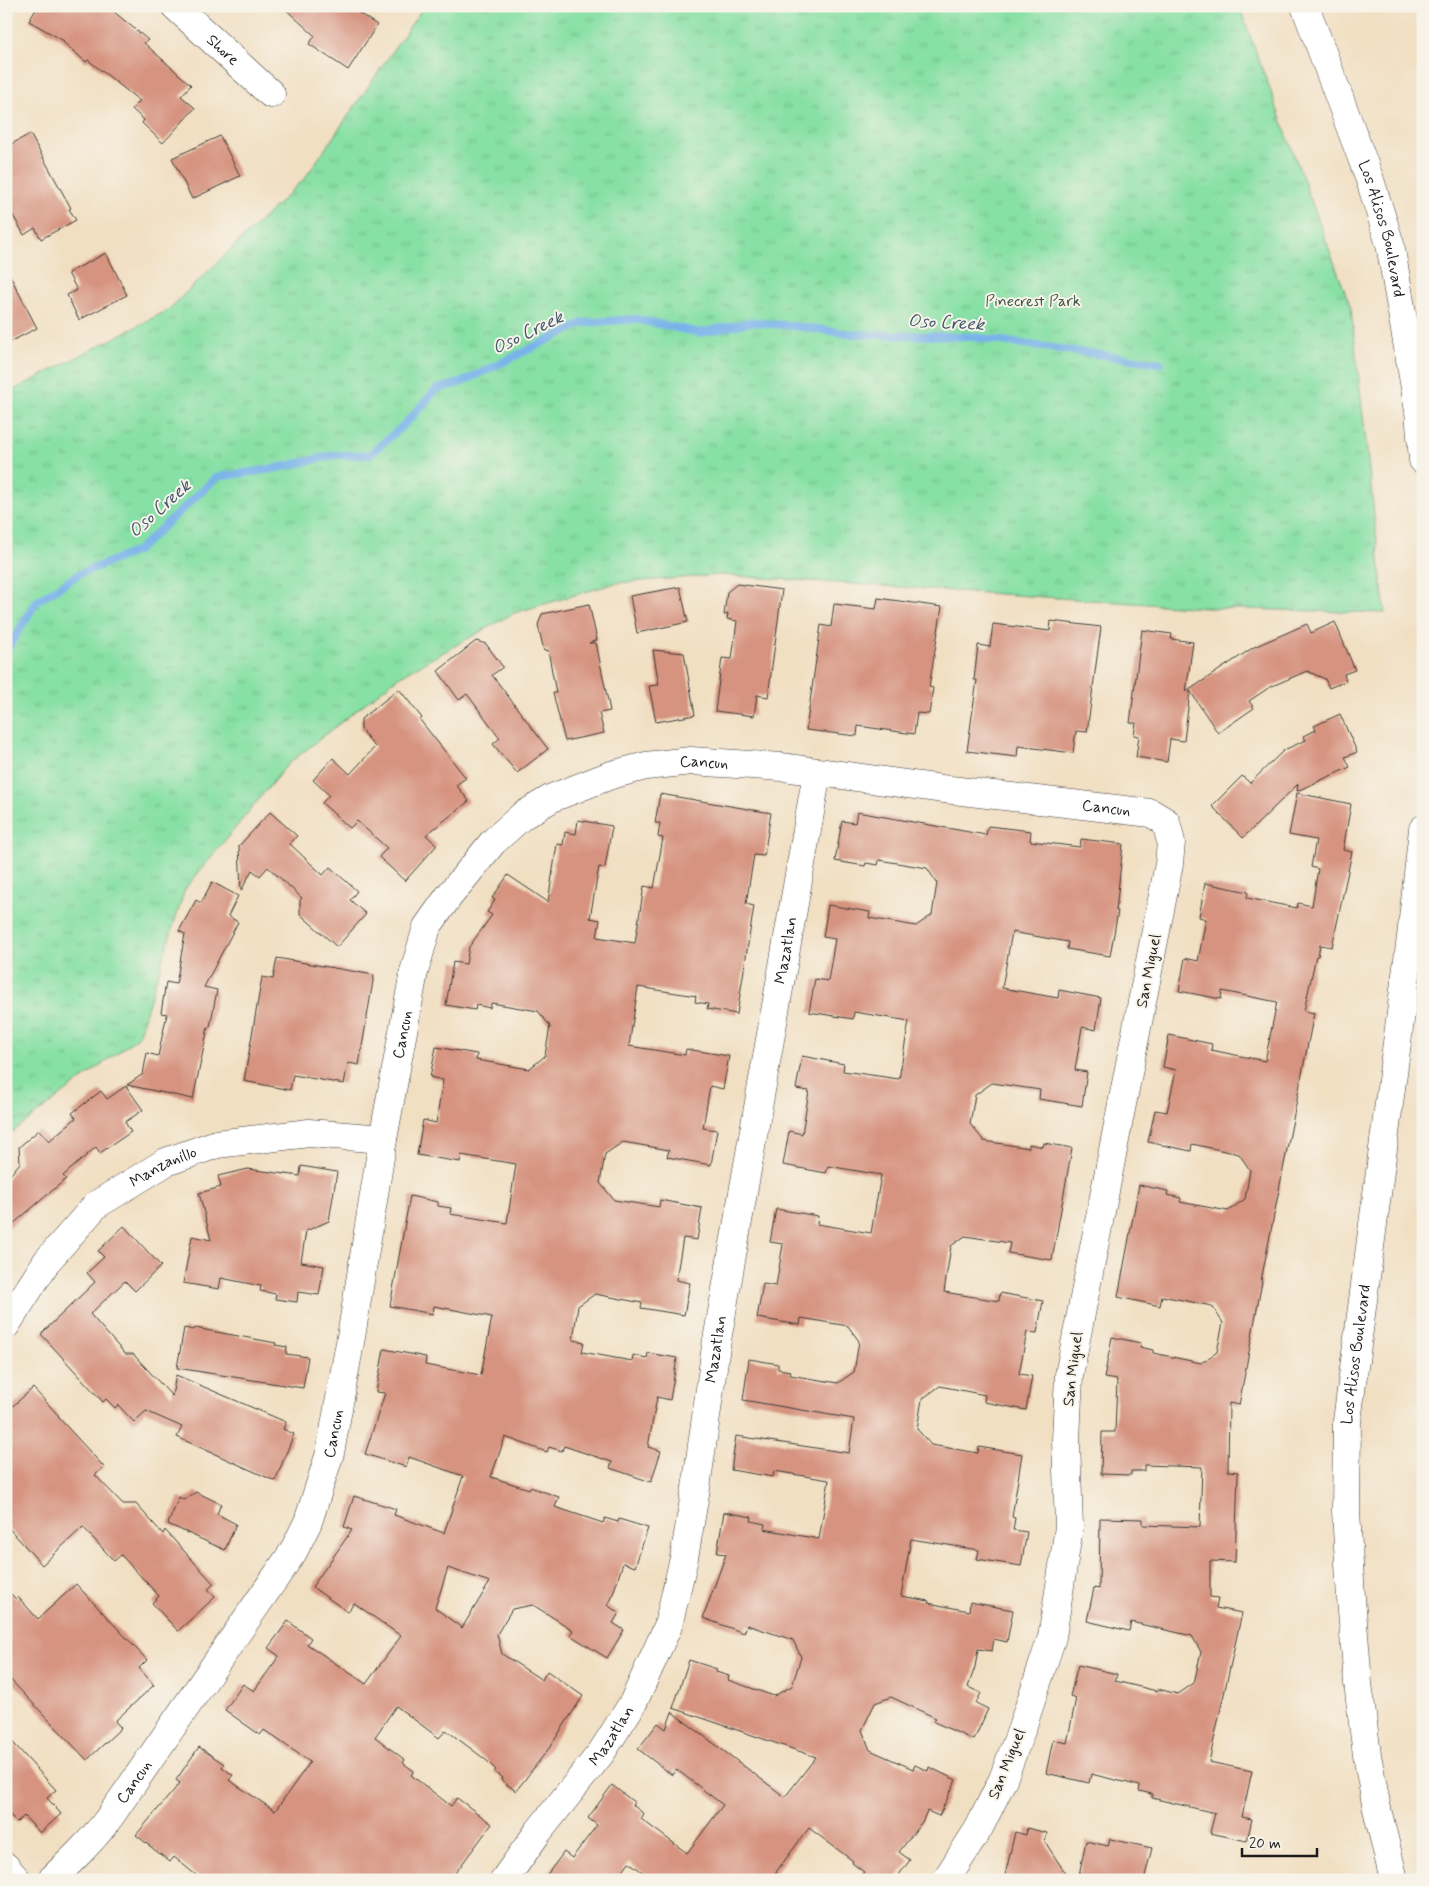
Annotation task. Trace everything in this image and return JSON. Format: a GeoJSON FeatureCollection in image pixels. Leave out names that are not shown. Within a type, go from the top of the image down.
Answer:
{"type":"FeatureCollection","features":[{"type":"Feature","properties":{"kind":"street","name":"Shore"},"geometry":{"type":"LineString","coordinates":[[175,6],[271,94]]}},
{"type":"Feature","properties":{"kind":"street","name":"Los Alisos Boulevard"},"geometry":{"type":"LineString","coordinates":[[1305,6],[1370,180],[1390,244],[1419,411],[1423,460]]}},
{"type":"Feature","properties":{"kind":"street","name":"Cancun"},"geometry":{"type":"LineString","coordinates":[[51,1880],[75,1858],[104,1826],[293,1552],[308,1522],[330,1453],[352,1337],[383,1139],[414,972],[427,928],[448,896],[493,842],[522,816],[552,798],[611,775],[646,766],[692,761],[782,767],[817,773],[1151,813],[1166,822],[1171,842]]}},
{"type":"Feature","properties":{"kind":"street","name":"Mazatlan"},"geometry":{"type":"LineString","coordinates":[[504,1880],[538,1832],[600,1753],[633,1703],[668,1626],[684,1558],[716,1346],[817,773]]}},
{"type":"Feature","properties":{"kind":"street","name":"Los Alisos Boulevard"},"geometry":{"type":"LineString","coordinates":[[1394,1880],[1369,1764],[1358,1683],[1350,1598],[1346,1511],[1347,1422],[1410,946],[1423,829]]}},
{"type":"Feature","properties":{"kind":"street","name":"San Miguel"},"geometry":{"type":"LineString","coordinates":[[946,1880],[979,1828],[1003,1779],[1052,1637],[1069,1527],[1066,1440],[1069,1375],[1141,1011],[1169,864],[1171,842]]}},
{"type":"Feature","properties":{"kind":"street","name":"Manzanillo"},"geometry":{"type":"LineString","coordinates":[[6,1325],[47,1261],[96,1205],[166,1162],[217,1144],[309,1133],[383,1139]]}},
{"type":"Feature","properties":{"kind":"street"},"geometry":{"type":"LineString","coordinates":[[6,1868],[17,1880]]}},
{"type":"Feature","properties":{"kind":"green space","name":"Pinecrest Park"},"geometry":{"type":"Polygon","coordinates":[[[424,6],[1239,6],[1351,308],[1385,613],[1206,608],[720,575],[616,583],[514,613],[397,678],[287,765],[185,889],[138,1037],[6,1137],[6,394],[168,310],[305,178],[424,6]]]}},
{"type":"Feature","properties":{"kind":"building"},"geometry":{"type":"Polygon","coordinates":[[[38,6],[107,6],[148,40],[144,43],[191,85],[181,96],[195,108],[163,143],[142,123],[144,120],[132,109],[140,101],[88,60],[86,62],[64,41],[29,21],[38,6]]]}},
{"type":"Feature","properties":{"kind":"building"},"geometry":{"type":"Polygon","coordinates":[[[282,6],[348,6],[377,25],[348,70],[309,44],[315,36],[282,6]]]}},
{"type":"Feature","properties":{"kind":"building"},"geometry":{"type":"Polygon","coordinates":[[[30,134],[76,220],[41,239],[35,228],[24,235],[6,203],[6,147],[30,134]]]}},
{"type":"Feature","properties":{"kind":"building"},"geometry":{"type":"Polygon","coordinates":[[[220,136],[240,176],[192,199],[172,158],[220,136]]]}},
{"type":"Feature","properties":{"kind":"building"},"geometry":{"type":"Polygon","coordinates":[[[106,253],[127,295],[79,320],[67,295],[77,290],[68,273],[106,253]]]}},
{"type":"Feature","properties":{"kind":"building"},"geometry":{"type":"Polygon","coordinates":[[[6,268],[37,328],[6,344],[6,268]]]}},
{"type":"Feature","properties":{"kind":"building"},"geometry":{"type":"Polygon","coordinates":[[[737,584],[782,590],[768,697],[757,695],[754,716],[715,711],[722,658],[732,659],[737,621],[727,619],[728,614],[724,615],[727,592],[737,584]]]}},
{"type":"Feature","properties":{"kind":"building"},"geometry":{"type":"Polygon","coordinates":[[[680,587],[688,622],[637,633],[630,596],[680,587]]]}},
{"type":"Feature","properties":{"kind":"building"},"geometry":{"type":"Polygon","coordinates":[[[878,598],[942,607],[929,687],[933,688],[929,714],[917,713],[914,734],[858,726],[857,736],[806,730],[821,625],[831,627],[834,604],[876,609],[878,598]]]}},
{"type":"Feature","properties":{"kind":"building"},"geometry":{"type":"Polygon","coordinates":[[[589,604],[597,640],[589,643],[596,643],[610,711],[599,713],[604,733],[565,741],[553,693],[556,693],[548,650],[544,651],[538,625],[542,614],[589,604]]]}},
{"type":"Feature","properties":{"kind":"building"},"geometry":{"type":"Polygon","coordinates":[[[1051,621],[1101,627],[1087,732],[1076,731],[1073,753],[1018,746],[1017,757],[967,751],[977,680],[974,680],[978,645],[990,647],[993,624],[1050,631],[1051,621]]]}},
{"type":"Feature","properties":{"kind":"building"},"geometry":{"type":"Polygon","coordinates":[[[1335,622],[1355,670],[1344,674],[1346,681],[1329,688],[1325,679],[1307,671],[1270,687],[1249,701],[1254,708],[1218,733],[1190,691],[1184,741],[1170,739],[1167,762],[1136,757],[1139,736],[1134,735],[1136,723],[1130,723],[1142,630],[1172,634],[1171,639],[1193,642],[1186,692],[1254,647],[1307,624],[1311,633],[1335,622]]]}},
{"type":"Feature","properties":{"kind":"building"},"geometry":{"type":"Polygon","coordinates":[[[476,641],[486,644],[503,667],[492,675],[548,749],[517,773],[493,744],[500,738],[467,694],[459,700],[438,671],[476,641]]]}},
{"type":"Feature","properties":{"kind":"building"},"geometry":{"type":"Polygon","coordinates":[[[653,650],[684,653],[695,715],[656,722],[649,686],[659,685],[653,650]]]}},
{"type":"Feature","properties":{"kind":"building"},"geometry":{"type":"Polygon","coordinates":[[[399,689],[422,718],[420,720],[466,778],[456,785],[469,801],[426,835],[437,845],[405,881],[379,857],[387,848],[357,821],[350,828],[322,803],[329,795],[313,780],[333,758],[350,774],[375,747],[361,729],[361,719],[399,689]]]}},
{"type":"Feature","properties":{"kind":"building"},"geometry":{"type":"Polygon","coordinates":[[[1340,714],[1357,752],[1345,757],[1350,767],[1297,791],[1298,784],[1243,838],[1212,806],[1242,776],[1250,783],[1284,750],[1306,740],[1303,736],[1316,730],[1314,726],[1340,714]]]}},
{"type":"Feature","properties":{"kind":"building"},"geometry":{"type":"Polygon","coordinates":[[[1297,793],[1351,804],[1343,850],[1352,852],[1332,947],[1320,945],[1318,956],[1316,956],[1304,1011],[1314,1013],[1261,1281],[1239,1405],[1229,1403],[1228,1471],[1238,1472],[1235,1562],[1210,1561],[1210,1597],[1218,1598],[1216,1608],[1242,1613],[1209,1762],[1252,1771],[1242,1817],[1252,1819],[1247,1841],[1210,1833],[1215,1813],[1152,1798],[1152,1794],[1139,1791],[1140,1786],[1091,1774],[1089,1783],[1046,1773],[1053,1740],[1067,1743],[1076,1698],[1070,1696],[1078,1665],[1117,1674],[1115,1681],[1157,1691],[1158,1689],[1178,1694],[1194,1683],[1201,1652],[1192,1636],[1131,1622],[1129,1631],[1087,1621],[1094,1588],[1099,1589],[1100,1518],[1143,1519],[1143,1525],[1200,1527],[1202,1467],[1144,1465],[1144,1471],[1131,1471],[1131,1475],[1101,1474],[1102,1432],[1115,1432],[1117,1380],[1104,1378],[1112,1337],[1141,1343],[1140,1347],[1153,1350],[1153,1353],[1201,1363],[1217,1352],[1223,1323],[1212,1306],[1162,1296],[1160,1306],[1118,1297],[1139,1185],[1168,1191],[1167,1195],[1181,1198],[1180,1202],[1228,1211],[1245,1199],[1250,1170],[1239,1154],[1192,1144],[1191,1151],[1148,1142],[1155,1110],[1167,1112],[1176,1070],[1163,1067],[1169,1035],[1212,1044],[1211,1050],[1265,1061],[1277,1002],[1222,991],[1221,999],[1179,991],[1185,958],[1198,961],[1206,919],[1199,917],[1205,883],[1248,892],[1247,898],[1297,908],[1298,903],[1312,906],[1318,869],[1311,867],[1316,840],[1289,835],[1297,793]]]}},
{"type":"Feature","properties":{"kind":"building"},"geometry":{"type":"Polygon","coordinates":[[[660,794],[771,813],[764,856],[754,855],[746,904],[754,906],[737,1014],[707,1009],[708,1004],[695,1002],[696,996],[638,987],[629,1046],[685,1055],[686,1049],[729,1056],[723,1089],[710,1086],[703,1128],[717,1130],[711,1165],[667,1157],[669,1150],[623,1142],[605,1154],[600,1183],[614,1200],[659,1207],[660,1200],[702,1208],[697,1240],[683,1238],[676,1280],[690,1283],[684,1315],[641,1308],[642,1303],[595,1294],[578,1306],[573,1340],[584,1342],[582,1352],[632,1361],[633,1355],[647,1358],[648,1353],[677,1358],[670,1400],[657,1397],[648,1447],[661,1451],[651,1482],[610,1468],[612,1462],[564,1446],[562,1451],[549,1447],[547,1452],[505,1437],[491,1477],[559,1497],[555,1507],[603,1523],[605,1518],[618,1522],[619,1519],[648,1528],[635,1567],[623,1563],[611,1600],[607,1605],[619,1613],[613,1623],[624,1630],[607,1658],[570,1635],[573,1630],[533,1605],[512,1609],[497,1634],[502,1654],[542,1680],[547,1671],[583,1696],[550,1747],[516,1791],[501,1780],[502,1778],[494,1772],[496,1770],[486,1760],[446,1730],[439,1738],[396,1706],[375,1737],[405,1760],[403,1763],[414,1771],[411,1775],[451,1806],[457,1798],[492,1824],[450,1880],[202,1880],[174,1857],[170,1862],[136,1835],[180,1783],[176,1780],[199,1747],[224,1764],[222,1767],[233,1775],[229,1780],[275,1811],[310,1762],[264,1730],[260,1735],[225,1710],[243,1684],[254,1691],[279,1656],[268,1648],[288,1621],[311,1638],[307,1644],[366,1684],[401,1636],[354,1603],[348,1612],[312,1587],[352,1530],[344,1527],[354,1496],[396,1509],[394,1515],[444,1533],[463,1476],[409,1457],[406,1467],[365,1454],[385,1393],[376,1392],[384,1349],[426,1357],[425,1365],[481,1375],[492,1317],[434,1306],[433,1314],[390,1306],[410,1196],[438,1202],[438,1206],[451,1208],[450,1214],[507,1223],[516,1164],[461,1155],[460,1162],[417,1155],[423,1120],[436,1123],[443,1080],[430,1077],[436,1047],[477,1054],[476,1060],[529,1069],[545,1056],[550,1026],[538,1011],[491,1003],[490,1008],[476,1005],[475,1010],[446,1005],[453,962],[466,964],[469,947],[492,915],[487,912],[495,900],[492,898],[508,875],[548,902],[557,844],[563,845],[565,832],[576,834],[578,820],[612,826],[605,868],[599,867],[590,918],[600,920],[597,937],[635,943],[644,886],[654,888],[663,838],[658,837],[660,823],[655,823],[660,794]],[[448,1568],[435,1608],[462,1628],[490,1582],[448,1568]]]}},
{"type":"Feature","properties":{"kind":"building"},"geometry":{"type":"Polygon","coordinates":[[[270,812],[297,836],[290,844],[323,875],[330,867],[357,891],[350,900],[366,914],[337,947],[300,914],[300,900],[302,898],[268,867],[260,876],[252,870],[241,891],[239,846],[270,812]]]}},
{"type":"Feature","properties":{"kind":"building"},"geometry":{"type":"Polygon","coordinates":[[[857,812],[986,835],[988,826],[1031,831],[1030,841],[1080,847],[1081,839],[1123,844],[1116,911],[1118,911],[1110,956],[1067,949],[1068,942],[1012,932],[1002,988],[1058,998],[1059,990],[1101,998],[1096,1030],[1082,1027],[1075,1070],[1087,1072],[1082,1106],[1039,1099],[1040,1090],[992,1083],[975,1095],[970,1124],[984,1141],[1029,1148],[1029,1144],[1043,1147],[1044,1143],[1072,1148],[1052,1260],[1008,1253],[1010,1243],[965,1236],[951,1246],[944,1292],[999,1301],[1000,1293],[1043,1301],[1037,1333],[1027,1332],[1019,1374],[1032,1376],[1026,1410],[984,1402],[985,1395],[940,1386],[922,1399],[917,1429],[931,1445],[978,1453],[979,1447],[1022,1454],[1012,1517],[1015,1518],[1013,1530],[1027,1532],[1021,1566],[977,1559],[979,1550],[911,1539],[901,1596],[969,1611],[970,1602],[1013,1610],[1007,1642],[994,1639],[992,1651],[978,1649],[975,1667],[968,1687],[981,1693],[976,1703],[988,1709],[974,1740],[934,1722],[936,1718],[891,1697],[875,1703],[862,1730],[870,1750],[913,1769],[915,1765],[928,1771],[929,1767],[956,1780],[939,1816],[927,1811],[922,1822],[899,1852],[910,1860],[895,1880],[858,1880],[864,1872],[852,1863],[853,1861],[809,1828],[770,1880],[653,1880],[629,1862],[616,1880],[543,1880],[564,1852],[572,1858],[597,1825],[588,1818],[612,1785],[635,1803],[633,1805],[644,1814],[641,1819],[687,1853],[723,1805],[676,1769],[672,1775],[638,1749],[658,1723],[666,1729],[672,1712],[785,1797],[816,1757],[673,1708],[689,1660],[717,1669],[716,1672],[729,1676],[728,1680],[774,1696],[792,1686],[801,1657],[793,1640],[747,1625],[744,1633],[703,1618],[726,1554],[717,1553],[724,1512],[752,1517],[751,1521],[765,1524],[764,1529],[819,1539],[829,1480],[774,1471],[773,1477],[731,1470],[736,1436],[849,1453],[854,1419],[743,1400],[749,1359],[778,1364],[778,1369],[791,1371],[790,1375],[838,1383],[854,1372],[859,1341],[848,1326],[801,1318],[800,1325],[757,1318],[763,1284],[776,1286],[783,1244],[770,1242],[776,1209],[818,1216],[817,1224],[871,1233],[881,1175],[828,1166],[826,1173],[783,1165],[789,1131],[802,1134],[809,1091],[796,1089],[802,1056],[844,1064],[843,1071],[899,1079],[909,1021],[854,1012],[853,1019],[809,1012],[815,979],[828,981],[835,939],[823,937],[828,905],[870,912],[869,918],[916,926],[932,915],[937,883],[927,868],[879,860],[878,865],[866,863],[865,866],[835,861],[842,821],[855,823],[857,812]]]}},
{"type":"Feature","properties":{"kind":"building"},"geometry":{"type":"Polygon","coordinates":[[[212,882],[238,896],[228,916],[238,922],[204,987],[217,990],[193,1099],[127,1085],[143,1074],[147,1053],[158,1056],[167,1014],[161,1013],[166,982],[176,984],[185,934],[179,931],[196,900],[201,903],[212,882]]]}},
{"type":"Feature","properties":{"kind":"building"},"geometry":{"type":"Polygon","coordinates":[[[277,958],[374,975],[359,1065],[348,1063],[344,1084],[293,1075],[290,1090],[244,1081],[262,977],[273,979],[277,958]]]}},
{"type":"Feature","properties":{"kind":"building"},"geometry":{"type":"Polygon","coordinates":[[[126,1086],[143,1110],[125,1122],[131,1132],[100,1153],[96,1147],[63,1176],[66,1179],[6,1230],[6,1180],[20,1163],[19,1147],[39,1130],[49,1141],[76,1118],[72,1113],[101,1091],[107,1099],[126,1086]]]}},
{"type":"Feature","properties":{"kind":"building"},"geometry":{"type":"Polygon","coordinates":[[[301,1166],[337,1172],[329,1221],[306,1231],[301,1262],[324,1266],[319,1295],[298,1292],[297,1302],[275,1299],[276,1294],[260,1291],[261,1286],[221,1278],[219,1289],[183,1283],[192,1236],[211,1240],[199,1193],[221,1187],[218,1176],[248,1169],[300,1176],[301,1166]]]}},
{"type":"Feature","properties":{"kind":"building"},"geometry":{"type":"Polygon","coordinates":[[[124,1226],[161,1266],[135,1291],[125,1281],[90,1314],[125,1354],[133,1354],[172,1396],[176,1375],[286,1422],[283,1429],[294,1434],[275,1481],[177,1437],[182,1427],[146,1411],[134,1422],[118,1405],[115,1408],[106,1399],[103,1402],[41,1334],[95,1282],[87,1273],[104,1257],[98,1251],[124,1226]]]}},
{"type":"Feature","properties":{"kind":"building"},"geometry":{"type":"Polygon","coordinates":[[[184,1328],[194,1330],[195,1328],[276,1343],[275,1345],[287,1347],[286,1354],[308,1357],[303,1388],[177,1368],[184,1328]]]}},
{"type":"Feature","properties":{"kind":"building"},"geometry":{"type":"Polygon","coordinates":[[[33,1388],[104,1467],[95,1475],[123,1504],[136,1504],[163,1534],[165,1530],[214,1584],[208,1589],[215,1597],[178,1631],[152,1603],[159,1596],[121,1555],[114,1561],[83,1527],[42,1565],[6,1525],[6,1412],[33,1388]]]}},
{"type":"Feature","properties":{"kind":"building"},"geometry":{"type":"Polygon","coordinates":[[[196,1492],[221,1504],[217,1514],[236,1524],[225,1550],[168,1524],[179,1497],[184,1500],[196,1492]]]}},
{"type":"Feature","properties":{"kind":"building"},"geometry":{"type":"Polygon","coordinates":[[[76,1584],[147,1660],[139,1668],[154,1685],[115,1721],[121,1728],[87,1760],[6,1675],[6,1589],[16,1599],[18,1597],[38,1619],[76,1584]]]}},
{"type":"Feature","properties":{"kind":"building"},"geometry":{"type":"Polygon","coordinates":[[[6,1735],[56,1790],[47,1798],[61,1814],[40,1833],[24,1816],[17,1822],[6,1811],[6,1735]]]}},
{"type":"Feature","properties":{"kind":"building"},"geometry":{"type":"Polygon","coordinates":[[[1027,1828],[1047,1833],[1045,1842],[1070,1880],[1004,1880],[1015,1832],[1026,1835],[1027,1828]]]}},
{"type":"Feature","properties":{"kind":"building"},"geometry":{"type":"Polygon","coordinates":[[[1110,1839],[1152,1848],[1144,1880],[1078,1880],[1086,1841],[1108,1846],[1110,1839]]]}},
{"type":"Feature","properties":{"kind":"waterway","name":"Oso Creek"},"geometry":{"type":"LineString","coordinates":[[6,651],[37,601],[79,574],[137,551],[217,477],[273,469],[334,455],[369,455],[404,425],[437,389],[460,383],[583,323],[635,319],[700,333],[751,322],[853,334],[973,337],[1160,363]]}}]}
